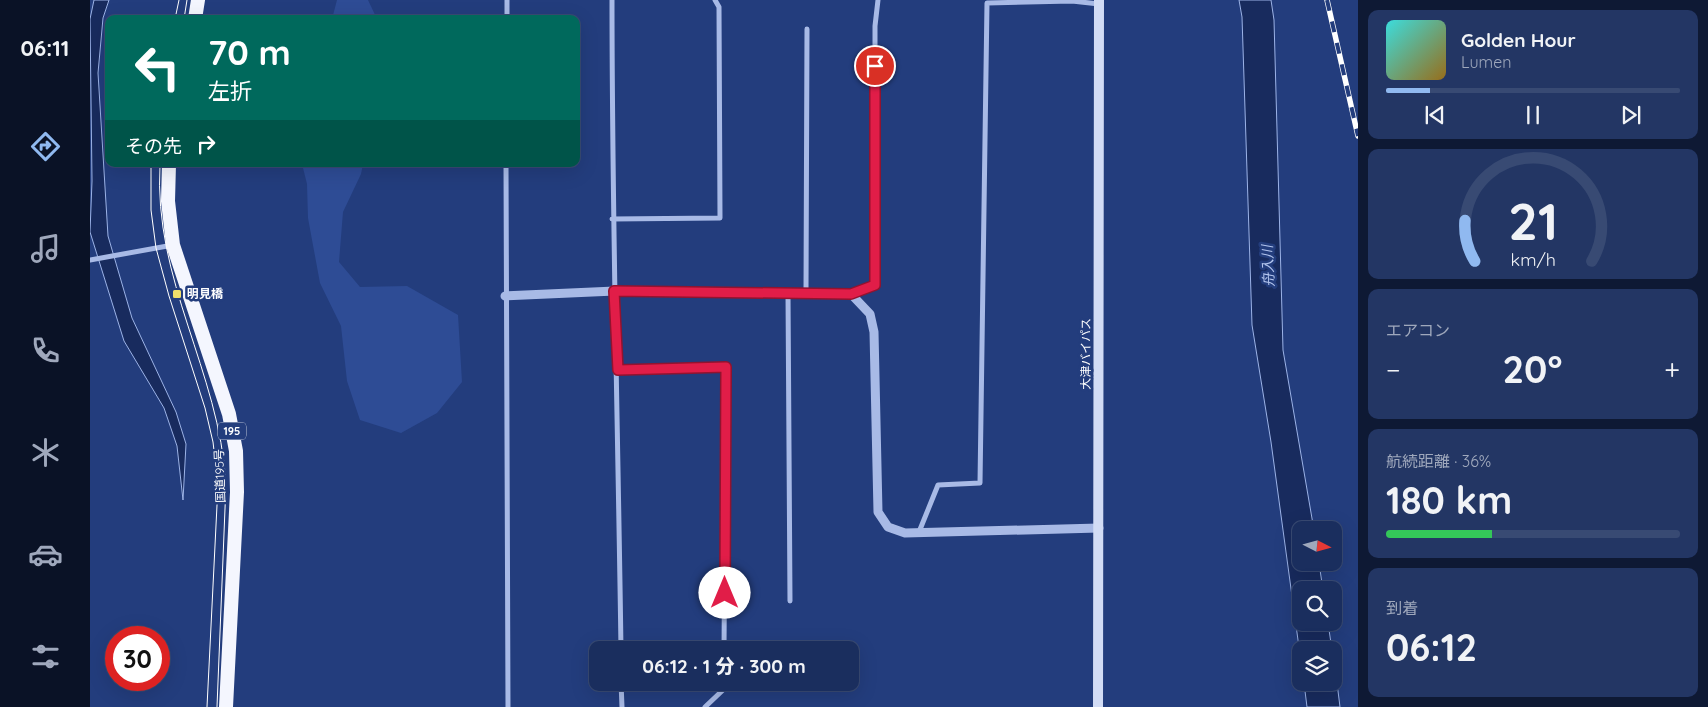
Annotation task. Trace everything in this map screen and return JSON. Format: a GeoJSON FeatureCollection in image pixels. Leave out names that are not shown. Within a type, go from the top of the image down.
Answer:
{"type":"FeatureCollection","features":[{"type":"Feature","properties":{"kind":"highway"},"geometry":{"type":"LineString","coordinates":[[196,15],[198,0]]}},
{"type":"Feature","properties":{"kind":"highway","name":"国道195号"},"geometry":{"type":"LineString","coordinates":[[169,167],[168,201],[173,245],[228,414],[236,451],[237,492],[226,707]]}},
{"type":"Feature","properties":{"kind":"main road","name":"大津バイパス"},"geometry":{"type":"LineString","coordinates":[[1098,707],[1099,2]]}},
{"type":"Feature","properties":{"kind":"street"},"geometry":{"type":"LineString","coordinates":[[507,0],[507,15]]}},
{"type":"Feature","properties":{"kind":"street"},"geometry":{"type":"LineString","coordinates":[[612,0],[612,219],[618,370],[621,641]]}},
{"type":"Feature","properties":{"kind":"street"},"geometry":{"type":"LineString","coordinates":[[612,219],[720,218],[719,7],[715,0]]}},
{"type":"Feature","properties":{"kind":"street"},"geometry":{"type":"LineString","coordinates":[[506,296],[614,291],[851,294],[875,285],[875,26],[878,0]]}},
{"type":"Feature","properties":{"kind":"street"},"geometry":{"type":"LineString","coordinates":[[919,532],[938,485],[980,483],[987,3],[1099,2]]}},
{"type":"Feature","properties":{"kind":"street"},"geometry":{"type":"LineString","coordinates":[[806,293],[807,29]]}},
{"type":"Feature","properties":{"kind":"street"},"geometry":{"type":"LineString","coordinates":[[506,167],[508,707]]}},
{"type":"Feature","properties":{"kind":"street"},"geometry":{"type":"LineString","coordinates":[[90,260],[122,256],[173,245]]}},
{"type":"Feature","properties":{"kind":"street"},"geometry":{"type":"LineString","coordinates":[[788,293],[790,601]]}},
{"type":"Feature","properties":{"kind":"street"},"geometry":{"type":"LineString","coordinates":[[851,294],[870,314],[874,332],[878,512],[888,527],[906,533],[1099,528]]}},
{"type":"Feature","properties":{"kind":"street"},"geometry":{"type":"LineString","coordinates":[[618,370],[726,367],[724,641]]}},
{"type":"Feature","properties":{"kind":"street"},"geometry":{"type":"LineString","coordinates":[[621,691],[622,707]]}},
{"type":"Feature","properties":{"kind":"street"},"geometry":{"type":"LineString","coordinates":[[705,707],[722,691]]}},
{"type":"Feature","properties":{"kind":"shaded area"},"geometry":{"type":"Polygon","coordinates":[[[337,0],[368,0],[375,15],[333,15],[337,0]]]}},
{"type":"Feature","properties":{"kind":"shaded area"},"geometry":{"type":"Polygon","coordinates":[[[303,167],[362,167],[343,212],[339,262],[360,287],[407,286],[458,315],[462,382],[437,413],[401,433],[360,420],[347,381],[341,326],[320,283],[308,218],[307,184],[303,167]]]}},
{"type":"Feature","properties":{"kind":"water"},"geometry":{"type":"Polygon","coordinates":[[[94,0],[109,0],[103,18],[98,73],[108,236],[132,318],[176,412],[186,444],[183,500],[177,446],[164,408],[124,341],[90,232],[92,181],[90,19],[94,0]]]}},
{"type":"Feature","properties":{"kind":"water","name":"舟入川"},"geometry":{"type":"Polygon","coordinates":[[[1239,0],[1271,0],[1274,20],[1283,350],[1312,521],[1292,521],[1292,571],[1320,571],[1322,581],[1292,581],[1292,596],[1271,442],[1252,325],[1242,17],[1239,0]]]}},
{"type":"Feature","properties":{"kind":"water"},"geometry":{"type":"Polygon","coordinates":[[[1297,631],[1329,631],[1331,641],[1298,641],[1297,631]]]}},
{"type":"Feature","properties":{"kind":"water"},"geometry":{"type":"Polygon","coordinates":[[[1305,691],[1338,691],[1340,707],[1307,707],[1305,691]]]}},
{"type":"Feature","properties":{"kind":"tram line"},"geometry":{"type":"LineString","coordinates":[[176,15],[179,0]]}},
{"type":"Feature","properties":{"kind":"tram line"},"geometry":{"type":"LineString","coordinates":[[185,15],[187,0]]}},
{"type":"Feature","properties":{"kind":"tram line"},"geometry":{"type":"LineString","coordinates":[[151,167],[151,210],[156,248],[169,296],[205,408],[213,442],[218,485],[207,707]]}},
{"type":"Feature","properties":{"kind":"tram line"},"geometry":{"type":"LineString","coordinates":[[160,167],[161,207],[166,247],[176,287],[212,402],[221,442],[226,484],[217,707]]}},
{"type":"Feature","properties":{"kind":"railway"},"geometry":{"type":"LineString","coordinates":[[1327,0],[1358,136]]}},
{"type":"Feature","properties":{"kind":"place","name":"明見橋"},"geometry":{"type":"Point","coordinates":[177,294]}},
{"type":"Feature","properties":{"kind":"route"},"geometry":{"type":"LineString","coordinates":[[725,593],[726,367],[618,370],[614,291],[851,294],[875,285],[875,66]]}}]}
